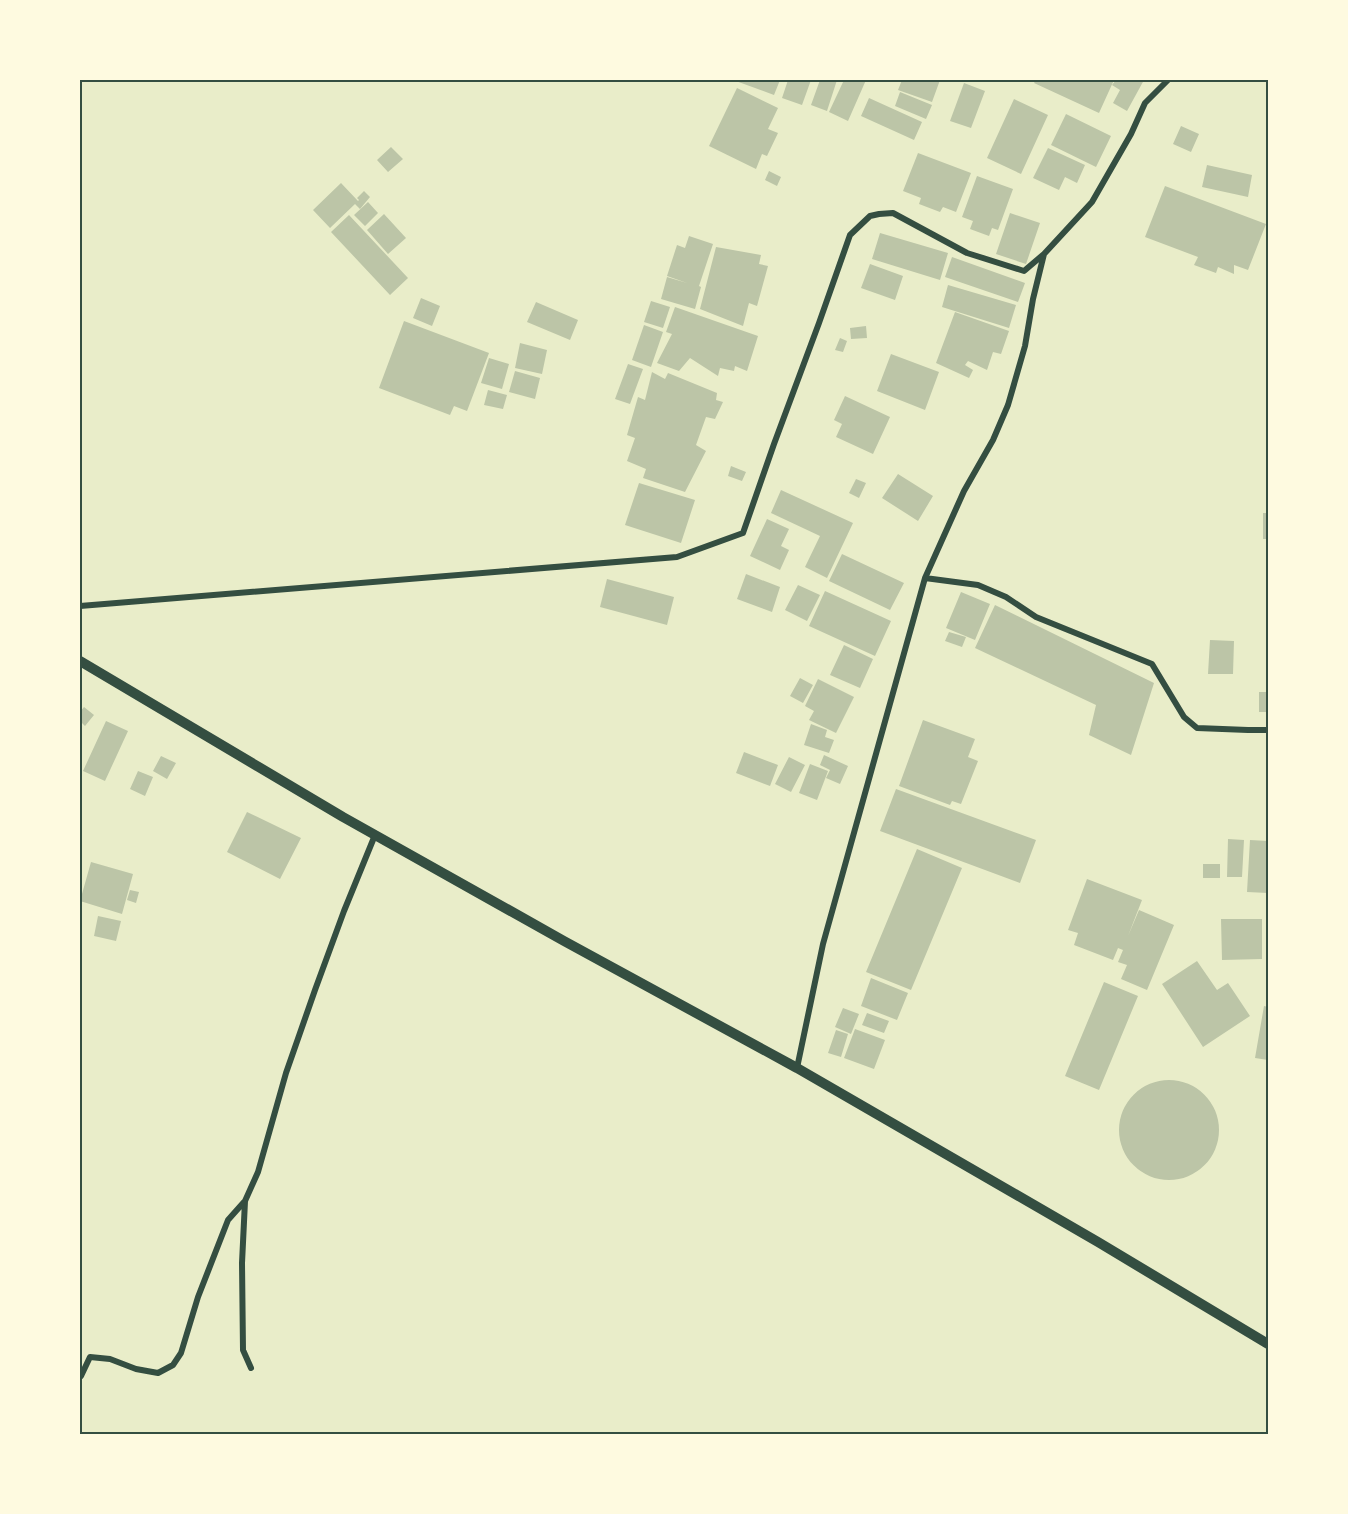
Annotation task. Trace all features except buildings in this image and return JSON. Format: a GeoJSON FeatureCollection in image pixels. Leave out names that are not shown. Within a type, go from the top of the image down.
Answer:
{"type":"FeatureCollection","features":[{"type":"Feature","properties":{"kind":"street"},"geometry":{"type":"LineString","coordinates":[[80,606],[677,557],[743,533],[850,234],[870,216],[893,213],[967,253],[1024,271],[1044,254],[1092,202],[1131,134],[1145,103],[1168,80]]}},
{"type":"Feature","properties":{"kind":"street"},"geometry":{"type":"LineString","coordinates":[[797,1068],[823,944],[925,578],[964,491],[993,440],[1008,405],[1025,346],[1044,254]]}},
{"type":"Feature","properties":{"kind":"street"},"geometry":{"type":"LineString","coordinates":[[925,578],[978,585],[1006,597],[1036,617],[1152,664],[1184,717],[1197,728],[1269,730]]}},
{"type":"Feature","properties":{"kind":"street"},"geometry":{"type":"LineString","coordinates":[[80,661],[375,835],[797,1068],[1269,1344]]}},
{"type":"Feature","properties":{"kind":"street"},"geometry":{"type":"LineString","coordinates":[[81,1376],[90,1357],[110,1359],[136,1369],[158,1372],[173,1365],[181,1353],[198,1297],[228,1220],[245,1201],[258,1172],[286,1073],[344,911],[375,835]]}},
{"type":"Feature","properties":{"kind":"street"},"geometry":{"type":"LineString","coordinates":[[245,1201],[242,1263],[243,1350],[251,1368]]}}]}
